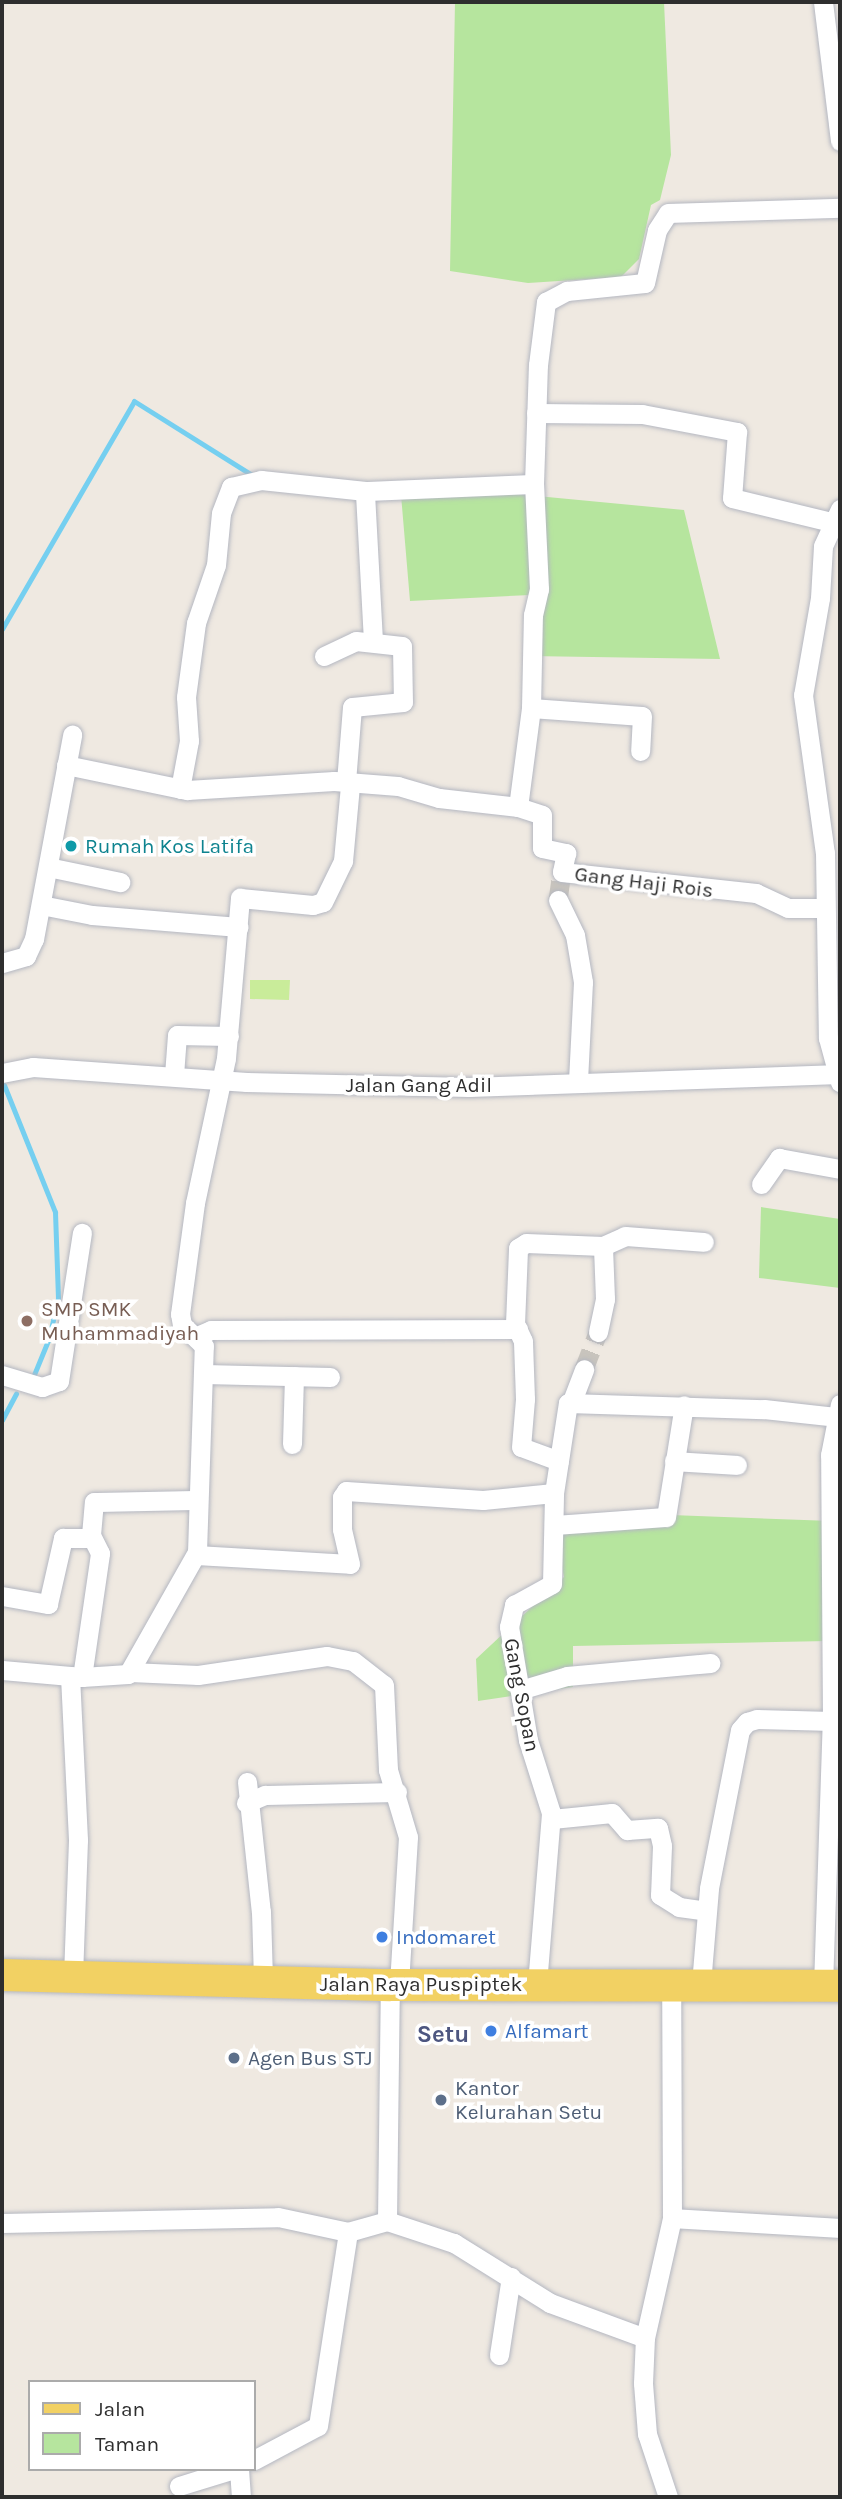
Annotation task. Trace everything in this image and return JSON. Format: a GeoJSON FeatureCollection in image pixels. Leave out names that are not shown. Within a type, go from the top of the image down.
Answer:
{"type":"FeatureCollection","features":[{"type":"Feature","properties":{"kind":"main road","name":"Jalan Raya Puspiptek"},"geometry":{"type":"LineString","coordinates":[[2,1975],[395,1985],[832,1986]]}},
{"type":"Feature","properties":{"kind":"street"},"geometry":{"type":"LineString","coordinates":[[822,2],[840,141]]}},
{"type":"Feature","properties":{"kind":"street"},"geometry":{"type":"LineString","coordinates":[[66,765],[180,789],[348,784],[398,786],[439,798],[518,807],[531,708],[533,615],[539,589],[534,484],[541,323],[547,300],[567,291],[645,283],[664,215],[840,208]]}},
{"type":"Feature","properties":{"kind":"street"},"geometry":{"type":"LineString","coordinates":[[536,413],[642,414],[737,432],[732,498],[836,515],[821,556],[820,598],[803,695],[809,765],[824,834],[827,1016],[839,1076]]}},
{"type":"Feature","properties":{"kind":"street"},"geometry":{"type":"LineString","coordinates":[[180,789],[189,741],[186,696],[196,623],[216,565],[221,513],[231,487],[261,480],[365,491],[534,484]]}},
{"type":"Feature","properties":{"kind":"street"},"geometry":{"type":"LineString","coordinates":[[365,491],[373,641]]}},
{"type":"Feature","properties":{"kind":"street"},"geometry":{"type":"LineString","coordinates":[[130,1672],[196,1555],[209,1374],[204,1346],[182,1325],[180,1314],[195,1203],[229,1036],[240,898],[313,905],[325,900],[343,861],[352,706],[404,701],[401,643],[349,643],[324,656]]}},
{"type":"Feature","properties":{"kind":"street"},"geometry":{"type":"LineString","coordinates":[[531,708],[642,716],[640,751]]}},
{"type":"Feature","properties":{"kind":"street"},"geometry":{"type":"LineString","coordinates":[[2,963],[28,954],[41,905],[72,735]]}},
{"type":"Feature","properties":{"kind":"street","name":"Gang Haji Rois"},"geometry":{"type":"LineString","coordinates":[[518,807],[542,815],[542,848],[566,853],[562,872],[756,893],[788,908],[825,908]]}},
{"type":"Feature","properties":{"kind":"street"},"geometry":{"type":"LineString","coordinates":[[48,867],[120,882]]}},
{"type":"Feature","properties":{"kind":"street"},"geometry":{"type":"LineString","coordinates":[[558,900],[575,936],[583,982],[578,1082]]}},
{"type":"Feature","properties":{"kind":"street"},"geometry":{"type":"LineString","coordinates":[[41,905],[84,915],[239,927]]}},
{"type":"Feature","properties":{"kind":"street"},"geometry":{"type":"LineString","coordinates":[[174,1076],[177,1035],[229,1036]]}},
{"type":"Feature","properties":{"kind":"street","name":"Jalan Gang Adil"},"geometry":{"type":"LineString","coordinates":[[2,1069],[33,1067],[219,1080],[469,1087],[839,1076]]}},
{"type":"Feature","properties":{"kind":"street"},"geometry":{"type":"LineString","coordinates":[[761,1184],[779,1158],[840,1169]]}},
{"type":"Feature","properties":{"kind":"street"},"geometry":{"type":"LineString","coordinates":[[2,1375],[42,1387],[59,1381],[82,1233]]}},
{"type":"Feature","properties":{"kind":"street"},"geometry":{"type":"LineString","coordinates":[[559,1461],[522,1449],[525,1387],[518,1329],[520,1245],[603,1246],[625,1236],[704,1242]]}},
{"type":"Feature","properties":{"kind":"street"},"geometry":{"type":"LineString","coordinates":[[598,1332],[605,1299],[603,1246]]}},
{"type":"Feature","properties":{"kind":"street"},"geometry":{"type":"LineString","coordinates":[[195,1337],[211,1330],[518,1329]]}},
{"type":"Feature","properties":{"kind":"street","name":"Gang Sopan"},"geometry":{"type":"LineString","coordinates":[[537,1984],[552,1819],[528,1740],[509,1627],[516,1603],[552,1584],[554,1493],[572,1401],[584,1369]]}},
{"type":"Feature","properties":{"kind":"street"},"geometry":{"type":"LineString","coordinates":[[209,1374],[330,1377]]}},
{"type":"Feature","properties":{"kind":"street"},"geometry":{"type":"LineString","coordinates":[[292,1444],[294,1376]]}},
{"type":"Feature","properties":{"kind":"street"},"geometry":{"type":"LineString","coordinates":[[572,1401],[839,1412],[830,1482],[832,1986]]}},
{"type":"Feature","properties":{"kind":"street"},"geometry":{"type":"LineString","coordinates":[[554,1525],[666,1517],[684,1405]]}},
{"type":"Feature","properties":{"kind":"street"},"geometry":{"type":"LineString","coordinates":[[674,1461],[737,1465]]}},
{"type":"Feature","properties":{"kind":"street"},"geometry":{"type":"LineString","coordinates":[[196,1555],[350,1564],[342,1529],[346,1491],[483,1500],[554,1493]]}},
{"type":"Feature","properties":{"kind":"street"},"geometry":{"type":"LineString","coordinates":[[73,1977],[78,1840],[76,1677],[100,1553],[92,1538],[94,1502],[202,1500]]}},
{"type":"Feature","properties":{"kind":"street"},"geometry":{"type":"LineString","coordinates":[[2,1596],[48,1604],[63,1538],[92,1538]]}},
{"type":"Feature","properties":{"kind":"street"},"geometry":{"type":"LineString","coordinates":[[2,1670],[76,1677],[117,1677],[130,1672],[183,1676],[303,1658],[353,1661],[385,1688],[388,1770],[397,1792],[408,1850],[395,1985],[387,2221]]}},
{"type":"Feature","properties":{"kind":"street"},"geometry":{"type":"LineString","coordinates":[[520,1690],[567,1676],[710,1663]]}},
{"type":"Feature","properties":{"kind":"street"},"geometry":{"type":"LineString","coordinates":[[668,2497],[647,2434],[645,2339],[672,2218],[686,1984],[707,1911],[732,1757],[742,1727],[757,1719],[832,1721]]}},
{"type":"Feature","properties":{"kind":"street"},"geometry":{"type":"LineString","coordinates":[[247,1782],[246,1803],[258,1874],[263,1981]]}},
{"type":"Feature","properties":{"kind":"street"},"geometry":{"type":"LineString","coordinates":[[246,1803],[265,1795],[397,1792]]}},
{"type":"Feature","properties":{"kind":"street"},"geometry":{"type":"LineString","coordinates":[[552,1819],[612,1813],[627,1829],[658,1828],[662,1846],[660,1895],[679,1907],[707,1911]]}},
{"type":"Feature","properties":{"kind":"street"},"geometry":{"type":"LineString","coordinates":[[2,2223],[278,2217],[348,2232],[387,2221],[454,2243],[550,2302],[645,2339]]}},
{"type":"Feature","properties":{"kind":"street"},"geometry":{"type":"LineString","coordinates":[[672,2218],[840,2228]]}},
{"type":"Feature","properties":{"kind":"street"},"geometry":{"type":"LineString","coordinates":[[256,2459],[318,2426],[348,2232]]}},
{"type":"Feature","properties":{"kind":"street"},"geometry":{"type":"LineString","coordinates":[[499,2355],[511,2277]]}},
{"type":"Feature","properties":{"kind":"street"},"geometry":{"type":"LineString","coordinates":[[179,2486],[229,2471]]}},
{"type":"Feature","properties":{"kind":"street"},"geometry":{"type":"LineString","coordinates":[[236,2471],[241,2497]]}},
{"type":"Feature","properties":{"kind":"green space"},"geometry":{"type":"Polygon","coordinates":[[[455,2],[664,2],[671,155],[660,200],[651,205],[639,259],[621,277],[528,283],[450,271],[455,2]]]}},
{"type":"Feature","properties":{"kind":"green space"},"geometry":{"type":"Polygon","coordinates":[[[400,483],[684,510],[720,659],[529,656],[530,595],[410,601],[400,483]]]}},
{"type":"Feature","properties":{"kind":"green space"},"geometry":{"type":"Polygon","coordinates":[[[250,980],[290,980],[289,1000],[250,999],[250,980]]]}},
{"type":"Feature","properties":{"kind":"green space"},"geometry":{"type":"Polygon","coordinates":[[[761,1207],[840,1219],[840,1288],[759,1278],[761,1207]]]}},
{"type":"Feature","properties":{"kind":"green space"},"geometry":{"type":"Polygon","coordinates":[[[671,1515],[832,1521],[829,1641],[573,1646],[573,1687],[478,1701],[476,1659],[564,1577],[555,1533],[671,1515]]]}},
{"type":"Feature","properties":{"kind":"waterway"},"geometry":{"type":"LineString","coordinates":[[2,629],[134,401],[252,475]]}},
{"type":"Feature","properties":{"kind":"waterway"},"geometry":{"type":"LineString","coordinates":[[4,1085],[55,1212],[58,1298],[49,1338],[33,1377]]}},
{"type":"Feature","properties":{"kind":"waterway"},"geometry":{"type":"LineString","coordinates":[[2,1420],[16,1394]]}},
{"type":"Feature","properties":{"kind":"tunnel"},"geometry":{"type":"LineString","coordinates":[[558,900],[562,872]]}},
{"type":"Feature","properties":{"kind":"tunnel"},"geometry":{"type":"LineString","coordinates":[[584,1369],[598,1332]]}},
{"type":"Feature","properties":{"kind":"place","name":"Rumah Kos Latifa"},"geometry":{"type":"Point","coordinates":[71,846]}},
{"type":"Feature","properties":{"kind":"place","name":"SMP SMK Muhammadiyah"},"geometry":{"type":"Point","coordinates":[27,1321]}},
{"type":"Feature","properties":{"kind":"place","name":"Indomaret"},"geometry":{"type":"Point","coordinates":[382,1937]}},
{"type":"Feature","properties":{"kind":"place","name":"Alfamart"},"geometry":{"type":"Point","coordinates":[491,2031]}},
{"type":"Feature","properties":{"kind":"place","name":"Agen Bus STJ"},"geometry":{"type":"Point","coordinates":[234,2058]}},
{"type":"Feature","properties":{"kind":"place","name":"Kantor Kelurahan Setu"},"geometry":{"type":"Point","coordinates":[441,2100]}},
{"type":"Feature","properties":{"kind":"district","name":"Setu"},"geometry":{"type":"Point","coordinates":[443,2035]}}]}
